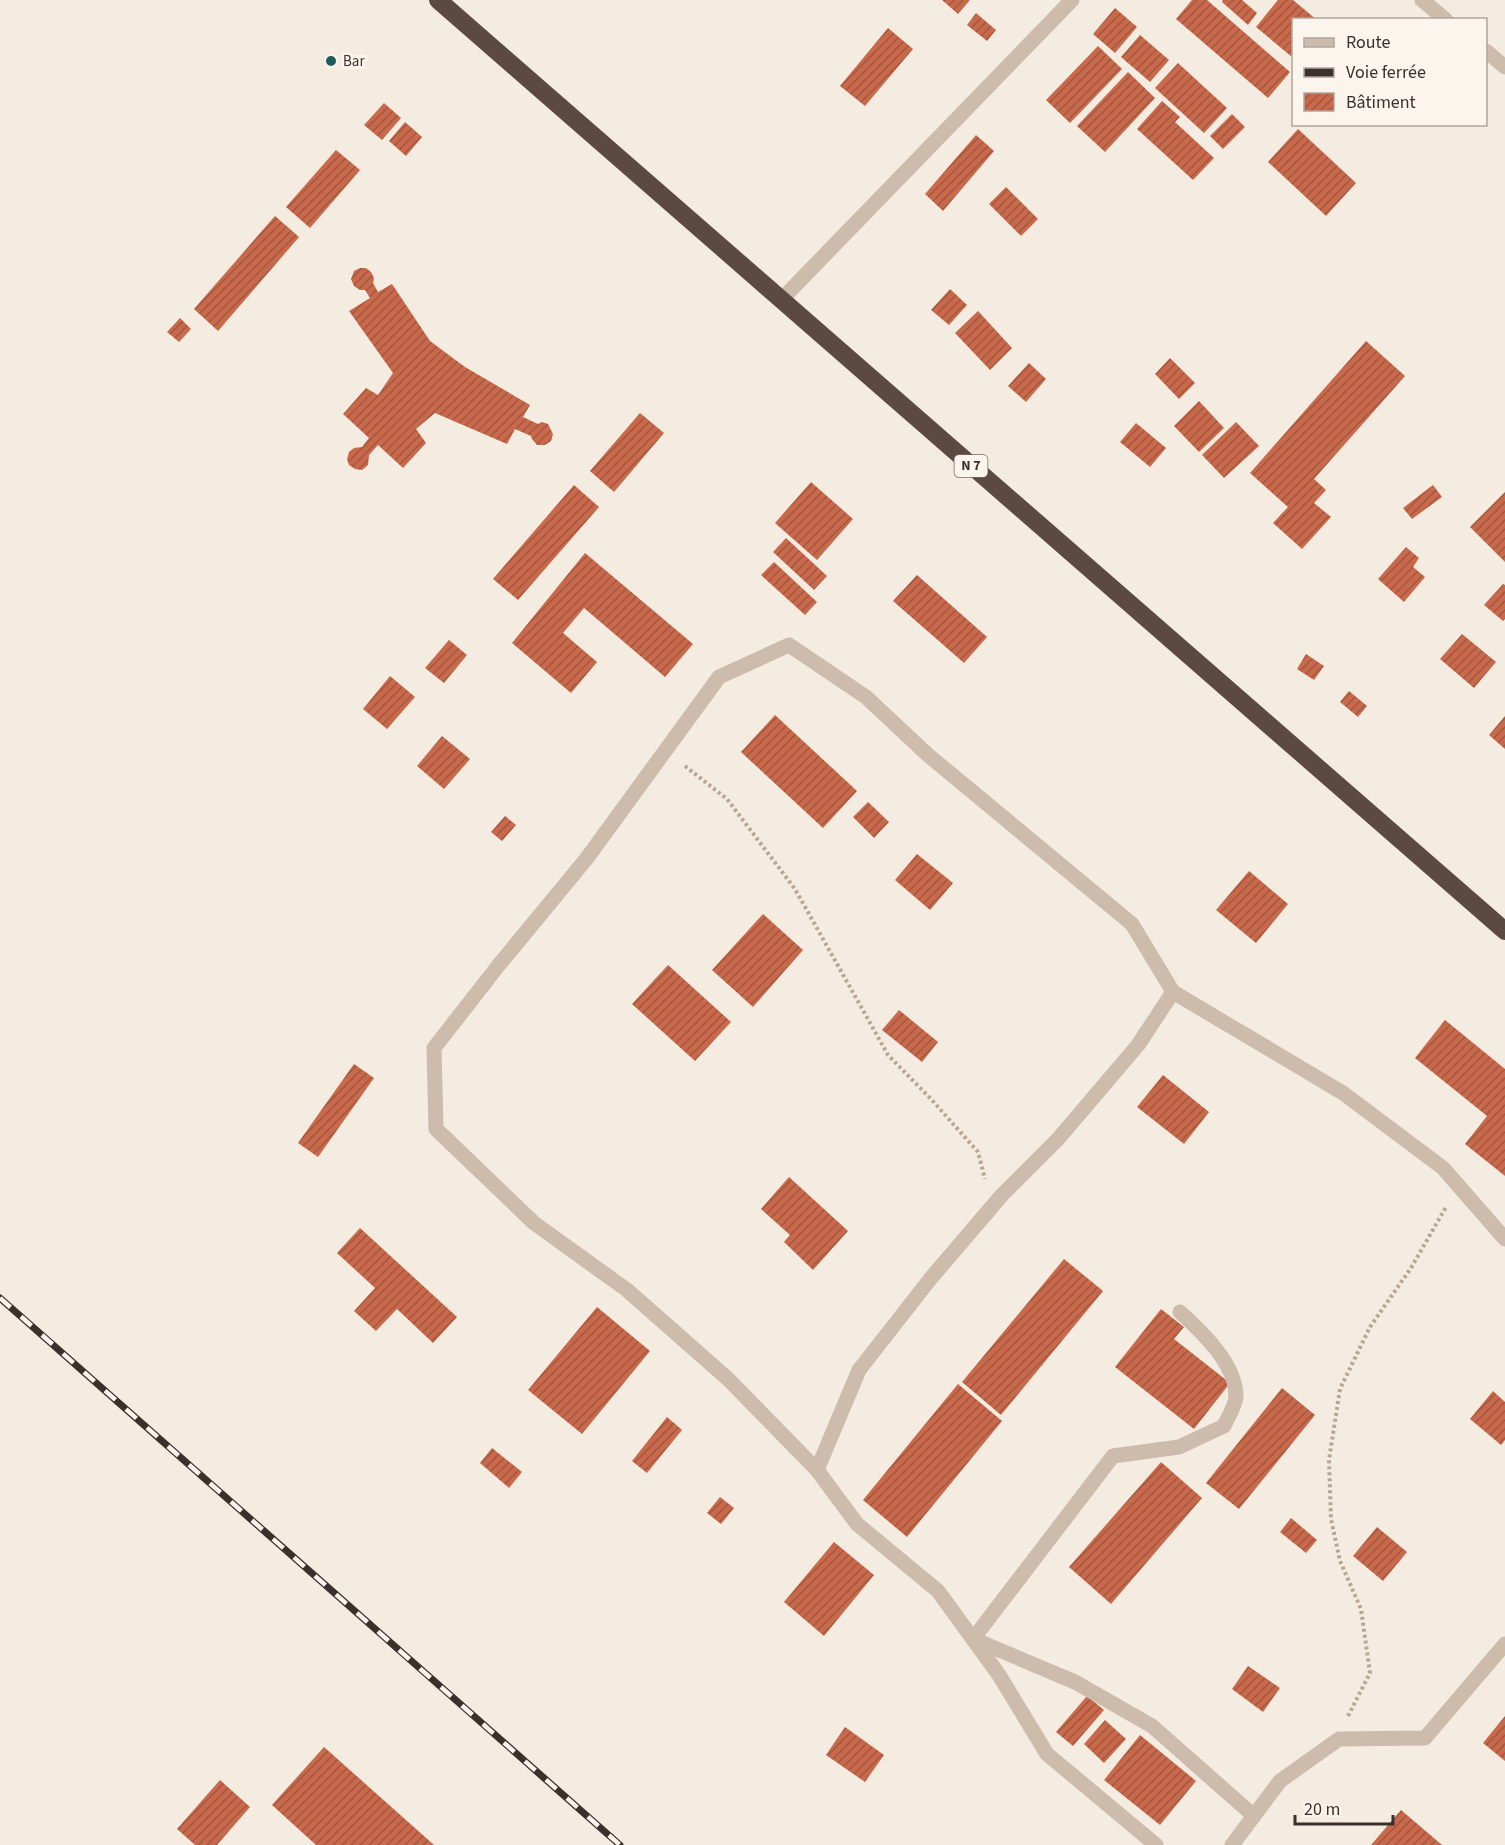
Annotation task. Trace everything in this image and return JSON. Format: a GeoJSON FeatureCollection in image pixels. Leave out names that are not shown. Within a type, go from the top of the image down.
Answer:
{"type":"FeatureCollection","features":[{"type":"Feature","properties":{"kind":"highway","name":"N 7"},"geometry":{"type":"LineString","coordinates":[[438,0],[1505,931]]}},
{"type":"Feature","properties":{"kind":"street"},"geometry":{"type":"LineString","coordinates":[[781,300],[1072,0]]}},
{"type":"Feature","properties":{"kind":"street"},"geometry":{"type":"LineString","coordinates":[[1422,0],[1444,18]]}},
{"type":"Feature","properties":{"kind":"street"},"geometry":{"type":"LineString","coordinates":[[1487,53],[1505,67]]}},
{"type":"Feature","properties":{"kind":"street"},"geometry":{"type":"LineString","coordinates":[[1156,1845],[1047,1755],[999,1675],[938,1591],[857,1524],[817,1470],[728,1379],[627,1290],[534,1223],[436,1129],[434,1048],[587,858],[719,677],[789,645],[866,697],[928,755],[1132,924],[1173,992],[1343,1093],[1443,1168],[1505,1239]]}},
{"type":"Feature","properties":{"kind":"street"},"geometry":{"type":"LineString","coordinates":[[817,1470],[859,1370],[931,1278],[992,1206],[1058,1139],[1138,1045],[1173,992]]}},
{"type":"Feature","properties":{"kind":"street"},"geometry":{"type":"LineString","coordinates":[[973,1639],[1113,1456],[1179,1446],[1224,1426],[1236,1398],[1234,1384],[1221,1355],[1201,1331],[1180,1312]]}},
{"type":"Feature","properties":{"kind":"street"},"geometry":{"type":"LineString","coordinates":[[973,1639],[1075,1682],[1152,1726],[1254,1816]]}},
{"type":"Feature","properties":{"kind":"street"},"geometry":{"type":"LineString","coordinates":[[1232,1845],[1280,1781],[1339,1739],[1425,1738],[1505,1644]]}},
{"type":"Feature","properties":{"kind":"path"},"geometry":{"type":"LineString","coordinates":[[666,751],[727,799],[795,889],[888,1055],[978,1152],[992,1206]]}},
{"type":"Feature","properties":{"kind":"path"},"geometry":{"type":"LineString","coordinates":[[1344,1724],[1370,1673],[1361,1609],[1340,1561],[1331,1519],[1329,1460],[1340,1389],[1370,1327],[1411,1268],[1458,1185]]}},
{"type":"Feature","properties":{"kind":"building"},"geometry":{"type":"Polygon","coordinates":[[[942,0],[970,0],[958,14],[942,0]]]}},
{"type":"Feature","properties":{"kind":"building"},"geometry":{"type":"Polygon","coordinates":[[[1192,0],[1207,0],[1290,72],[1268,98],[1176,19],[1192,0]]]}},
{"type":"Feature","properties":{"kind":"building"},"geometry":{"type":"Polygon","coordinates":[[[1223,0],[1242,0],[1257,13],[1248,25],[1222,2],[1223,0]]]}},
{"type":"Feature","properties":{"kind":"building"},"geometry":{"type":"Polygon","coordinates":[[[1278,0],[1293,0],[1315,18],[1292,18],[1292,57],[1256,27],[1278,0]]]}},
{"type":"Feature","properties":{"kind":"building"},"geometry":{"type":"Polygon","coordinates":[[[1115,8],[1137,27],[1115,53],[1093,34],[1115,8]]]}},
{"type":"Feature","properties":{"kind":"building"},"geometry":{"type":"Polygon","coordinates":[[[976,13],[996,30],[987,41],[967,25],[976,13]]]}},
{"type":"Feature","properties":{"kind":"building"},"geometry":{"type":"Polygon","coordinates":[[[888,28],[913,49],[865,106],[840,86],[888,28]]]}},
{"type":"Feature","properties":{"kind":"building"},"geometry":{"type":"Polygon","coordinates":[[[1140,35],[1169,60],[1150,82],[1121,57],[1140,35]]]}},
{"type":"Feature","properties":{"kind":"building"},"geometry":{"type":"Polygon","coordinates":[[[1098,46],[1122,69],[1070,123],[1046,100],[1098,46]]]}},
{"type":"Feature","properties":{"kind":"building"},"geometry":{"type":"Polygon","coordinates":[[[1178,63],[1227,108],[1204,133],[1155,88],[1178,63]]]}},
{"type":"Feature","properties":{"kind":"building"},"geometry":{"type":"Polygon","coordinates":[[[1128,72],[1155,98],[1105,152],[1077,126],[1128,72]]]}},
{"type":"Feature","properties":{"kind":"building"},"geometry":{"type":"Polygon","coordinates":[[[1162,101],[1180,117],[1175,122],[1214,158],[1193,180],[1137,129],[1162,101]]]}},
{"type":"Feature","properties":{"kind":"building"},"geometry":{"type":"Polygon","coordinates":[[[384,103],[401,118],[382,140],[364,125],[384,103]]]}},
{"type":"Feature","properties":{"kind":"building"},"geometry":{"type":"Polygon","coordinates":[[[1232,114],[1245,127],[1223,149],[1210,136],[1232,114]]]}},
{"type":"Feature","properties":{"kind":"building"},"geometry":{"type":"Polygon","coordinates":[[[405,122],[422,137],[406,156],[389,141],[405,122]]]}},
{"type":"Feature","properties":{"kind":"building"},"geometry":{"type":"Polygon","coordinates":[[[1298,129],[1356,183],[1326,216],[1268,162],[1298,129]]]}},
{"type":"Feature","properties":{"kind":"building"},"geometry":{"type":"Polygon","coordinates":[[[976,135],[994,151],[943,211],[925,194],[976,135]]]}},
{"type":"Feature","properties":{"kind":"building"},"geometry":{"type":"Polygon","coordinates":[[[336,150],[360,170],[310,228],[286,207],[336,150]]]}},
{"type":"Feature","properties":{"kind":"building"},"geometry":{"type":"Polygon","coordinates":[[[1006,187],[1038,219],[1021,236],[989,204],[1006,187]]]}},
{"type":"Feature","properties":{"kind":"building"},"geometry":{"type":"Polygon","coordinates":[[[275,216],[299,237],[218,331],[194,309],[275,216]]]}},
{"type":"Feature","properties":{"kind":"building"},"geometry":{"type":"Polygon","coordinates":[[[366,268],[371,272],[378,292],[392,284],[430,341],[465,367],[530,405],[523,417],[538,424],[542,422],[548,424],[553,434],[551,441],[545,445],[537,445],[531,436],[515,429],[507,444],[435,413],[416,429],[426,443],[403,468],[378,445],[369,455],[368,465],[362,470],[349,465],[347,459],[349,452],[354,448],[362,447],[369,438],[343,414],[366,388],[378,395],[393,373],[349,311],[370,298],[365,290],[354,286],[351,279],[354,271],[366,268]]]}},
{"type":"Feature","properties":{"kind":"building"},"geometry":{"type":"Polygon","coordinates":[[[950,289],[967,305],[949,325],[931,310],[950,289]]]}},
{"type":"Feature","properties":{"kind":"building"},"geometry":{"type":"Polygon","coordinates":[[[978,311],[1012,348],[990,370],[955,333],[978,311]]]}},
{"type":"Feature","properties":{"kind":"building"},"geometry":{"type":"Polygon","coordinates":[[[180,318],[191,329],[179,342],[167,332],[180,318]]]}},
{"type":"Feature","properties":{"kind":"building"},"geometry":{"type":"Polygon","coordinates":[[[1366,341],[1405,376],[1314,479],[1326,490],[1314,503],[1331,517],[1302,549],[1273,523],[1288,507],[1250,473],[1366,341]]]}},
{"type":"Feature","properties":{"kind":"building"},"geometry":{"type":"Polygon","coordinates":[[[1170,358],[1195,383],[1179,399],[1155,374],[1170,358]]]}},
{"type":"Feature","properties":{"kind":"building"},"geometry":{"type":"Polygon","coordinates":[[[1029,363],[1046,379],[1026,402],[1008,386],[1029,363]]]}},
{"type":"Feature","properties":{"kind":"building"},"geometry":{"type":"Polygon","coordinates":[[[1199,401],[1224,428],[1199,452],[1174,426],[1199,401]]]}},
{"type":"Feature","properties":{"kind":"building"},"geometry":{"type":"Polygon","coordinates":[[[640,413],[664,433],[614,492],[590,471],[640,413]]]}},
{"type":"Feature","properties":{"kind":"building"},"geometry":{"type":"Polygon","coordinates":[[[1236,422],[1259,446],[1224,478],[1202,455],[1236,422]]]}},
{"type":"Feature","properties":{"kind":"building"},"geometry":{"type":"Polygon","coordinates":[[[1136,423],[1166,448],[1150,467],[1120,442],[1136,423]]]}},
{"type":"Feature","properties":{"kind":"building"},"geometry":{"type":"Polygon","coordinates":[[[811,482],[853,519],[817,560],[775,523],[811,482]]]}},
{"type":"Feature","properties":{"kind":"building"},"geometry":{"type":"Polygon","coordinates":[[[574,485],[599,507],[518,600],[493,579],[574,485]]]}},
{"type":"Feature","properties":{"kind":"building"},"geometry":{"type":"Polygon","coordinates":[[[1433,485],[1442,497],[1412,519],[1403,508],[1433,485]]]}},
{"type":"Feature","properties":{"kind":"building"},"geometry":{"type":"Polygon","coordinates":[[[1505,492],[1505,562],[1470,527],[1505,492]]]}},
{"type":"Feature","properties":{"kind":"building"},"geometry":{"type":"Polygon","coordinates":[[[786,538],[827,576],[814,590],[773,552],[786,538]]]}},
{"type":"Feature","properties":{"kind":"building"},"geometry":{"type":"Polygon","coordinates":[[[1406,547],[1419,558],[1413,567],[1425,577],[1404,602],[1378,579],[1406,547]]]}},
{"type":"Feature","properties":{"kind":"building"},"geometry":{"type":"Polygon","coordinates":[[[585,553],[693,644],[665,677],[584,608],[563,633],[597,662],[571,693],[512,643],[585,553]]]}},
{"type":"Feature","properties":{"kind":"building"},"geometry":{"type":"Polygon","coordinates":[[[774,562],[817,602],[805,615],[761,575],[774,562]]]}},
{"type":"Feature","properties":{"kind":"building"},"geometry":{"type":"Polygon","coordinates":[[[917,575],[987,637],[964,663],[893,601],[917,575]]]}},
{"type":"Feature","properties":{"kind":"building"},"geometry":{"type":"Polygon","coordinates":[[[1503,584],[1505,585],[1505,619],[1503,621],[1484,605],[1503,584]]]}},
{"type":"Feature","properties":{"kind":"building"},"geometry":{"type":"Polygon","coordinates":[[[1462,634],[1496,662],[1474,688],[1440,659],[1462,634]]]}},
{"type":"Feature","properties":{"kind":"building"},"geometry":{"type":"Polygon","coordinates":[[[449,640],[467,655],[444,683],[425,668],[449,640]]]}},
{"type":"Feature","properties":{"kind":"building"},"geometry":{"type":"Polygon","coordinates":[[[1306,654],[1324,666],[1314,680],[1297,669],[1306,654]]]}},
{"type":"Feature","properties":{"kind":"building"},"geometry":{"type":"Polygon","coordinates":[[[390,676],[415,697],[387,729],[363,709],[390,676]]]}},
{"type":"Feature","properties":{"kind":"building"},"geometry":{"type":"Polygon","coordinates":[[[1349,691],[1367,706],[1358,717],[1340,702],[1349,691]]]}},
{"type":"Feature","properties":{"kind":"building"},"geometry":{"type":"Polygon","coordinates":[[[775,715],[857,791],[823,828],[741,752],[775,715]]]}},
{"type":"Feature","properties":{"kind":"building"},"geometry":{"type":"Polygon","coordinates":[[[1505,716],[1505,749],[1489,735],[1505,716]]]}},
{"type":"Feature","properties":{"kind":"building"},"geometry":{"type":"Polygon","coordinates":[[[442,736],[470,759],[444,789],[417,766],[442,736]]]}},
{"type":"Feature","properties":{"kind":"building"},"geometry":{"type":"Polygon","coordinates":[[[868,802],[889,822],[874,838],[853,817],[868,802]]]}},
{"type":"Feature","properties":{"kind":"building"},"geometry":{"type":"Polygon","coordinates":[[[505,816],[516,825],[502,841],[491,832],[505,816]]]}},
{"type":"Feature","properties":{"kind":"building"},"geometry":{"type":"Polygon","coordinates":[[[917,854],[953,883],[930,910],[895,880],[917,854]]]}},
{"type":"Feature","properties":{"kind":"building"},"geometry":{"type":"Polygon","coordinates":[[[1249,871],[1288,904],[1256,943],[1216,910],[1249,871]]]}},
{"type":"Feature","properties":{"kind":"building"},"geometry":{"type":"Polygon","coordinates":[[[763,914],[803,950],[753,1007],[712,970],[763,914]]]}},
{"type":"Feature","properties":{"kind":"building"},"geometry":{"type":"Polygon","coordinates":[[[668,965],[731,1022],[695,1061],[632,1004],[668,965]]]}},
{"type":"Feature","properties":{"kind":"building"},"geometry":{"type":"Polygon","coordinates":[[[899,1010],[938,1042],[922,1062],[882,1030],[899,1010]]]}},
{"type":"Feature","properties":{"kind":"building"},"geometry":{"type":"Polygon","coordinates":[[[1445,1020],[1505,1069],[1505,1176],[1465,1144],[1487,1116],[1415,1058],[1445,1020]]]}},
{"type":"Feature","properties":{"kind":"building"},"geometry":{"type":"Polygon","coordinates":[[[354,1064],[374,1078],[318,1157],[298,1143],[354,1064]]]}},
{"type":"Feature","properties":{"kind":"building"},"geometry":{"type":"Polygon","coordinates":[[[1163,1075],[1209,1112],[1184,1144],[1137,1107],[1163,1075]]]}},
{"type":"Feature","properties":{"kind":"building"},"geometry":{"type":"Polygon","coordinates":[[[789,1177],[848,1231],[813,1270],[784,1242],[790,1235],[761,1209],[789,1177]]]}},
{"type":"Feature","properties":{"kind":"building"},"geometry":{"type":"Polygon","coordinates":[[[360,1228],[457,1317],[433,1343],[397,1309],[376,1331],[354,1311],[375,1288],[337,1253],[360,1228]]]}},
{"type":"Feature","properties":{"kind":"building"},"geometry":{"type":"Polygon","coordinates":[[[1064,1259],[1103,1291],[1001,1415],[962,1382],[1064,1259]]]}},
{"type":"Feature","properties":{"kind":"building"},"geometry":{"type":"Polygon","coordinates":[[[597,1307],[650,1351],[582,1434],[528,1390],[597,1307]]]}},
{"type":"Feature","properties":{"kind":"building"},"geometry":{"type":"Polygon","coordinates":[[[1161,1309],[1184,1327],[1174,1339],[1230,1383],[1194,1429],[1115,1367],[1161,1309]]]}},
{"type":"Feature","properties":{"kind":"building"},"geometry":{"type":"Polygon","coordinates":[[[958,1384],[1002,1421],[907,1537],[863,1500],[958,1384]]]}},
{"type":"Feature","properties":{"kind":"building"},"geometry":{"type":"Polygon","coordinates":[[[1282,1388],[1315,1415],[1239,1509],[1206,1483],[1282,1388]]]}},
{"type":"Feature","properties":{"kind":"building"},"geometry":{"type":"Polygon","coordinates":[[[1493,1391],[1505,1402],[1505,1440],[1501,1445],[1470,1419],[1493,1391]]]}},
{"type":"Feature","properties":{"kind":"building"},"geometry":{"type":"Polygon","coordinates":[[[667,1417],[682,1430],[647,1473],[632,1461],[667,1417]]]}},
{"type":"Feature","properties":{"kind":"building"},"geometry":{"type":"Polygon","coordinates":[[[492,1448],[522,1472],[509,1488],[480,1463],[492,1448]]]}},
{"type":"Feature","properties":{"kind":"building"},"geometry":{"type":"Polygon","coordinates":[[[1161,1462],[1202,1498],[1111,1604],[1069,1567],[1161,1462]]]}},
{"type":"Feature","properties":{"kind":"building"},"geometry":{"type":"Polygon","coordinates":[[[720,1497],[734,1508],[721,1524],[707,1513],[720,1497]]]}},
{"type":"Feature","properties":{"kind":"building"},"geometry":{"type":"Polygon","coordinates":[[[1291,1518],[1317,1540],[1306,1553],[1280,1532],[1291,1518]]]}},
{"type":"Feature","properties":{"kind":"building"},"geometry":{"type":"Polygon","coordinates":[[[1377,1527],[1407,1552],[1383,1581],[1353,1556],[1377,1527]]]}},
{"type":"Feature","properties":{"kind":"building"},"geometry":{"type":"Polygon","coordinates":[[[834,1542],[874,1575],[824,1636],[784,1602],[834,1542]]]}},
{"type":"Feature","properties":{"kind":"building"},"geometry":{"type":"Polygon","coordinates":[[[1248,1666],[1280,1688],[1263,1712],[1232,1689],[1248,1666]]]}},
{"type":"Feature","properties":{"kind":"building"},"geometry":{"type":"Polygon","coordinates":[[[1087,1696],[1104,1710],[1073,1746],[1056,1732],[1087,1696]]]}},
{"type":"Feature","properties":{"kind":"building"},"geometry":{"type":"Polygon","coordinates":[[[1505,1716],[1505,1761],[1483,1743],[1505,1716]]]}},
{"type":"Feature","properties":{"kind":"building"},"geometry":{"type":"Polygon","coordinates":[[[1105,1720],[1126,1739],[1104,1763],[1084,1744],[1105,1720]]]}},
{"type":"Feature","properties":{"kind":"building"},"geometry":{"type":"Polygon","coordinates":[[[845,1727],[884,1755],[865,1782],[826,1755],[845,1727]]]}},
{"type":"Feature","properties":{"kind":"building"},"geometry":{"type":"Polygon","coordinates":[[[1140,1735],[1196,1781],[1160,1825],[1104,1780],[1140,1735]]]}},
{"type":"Feature","properties":{"kind":"building"},"geometry":{"type":"Polygon","coordinates":[[[324,1747],[434,1845],[316,1845],[272,1805],[324,1747]]]}},
{"type":"Feature","properties":{"kind":"building"},"geometry":{"type":"Polygon","coordinates":[[[220,1780],[250,1807],[217,1845],[195,1845],[177,1829],[220,1780]]]}},
{"type":"Feature","properties":{"kind":"building"},"geometry":{"type":"Polygon","coordinates":[[[1401,1810],[1442,1845],[1371,1845],[1401,1810]]]}},
{"type":"Feature","properties":{"kind":"railway"},"geometry":{"type":"LineString","coordinates":[[0,1298],[620,1845]]}},
{"type":"Feature","properties":{"kind":"place","name":"Bar"},"geometry":{"type":"Point","coordinates":[331,61]}}]}
